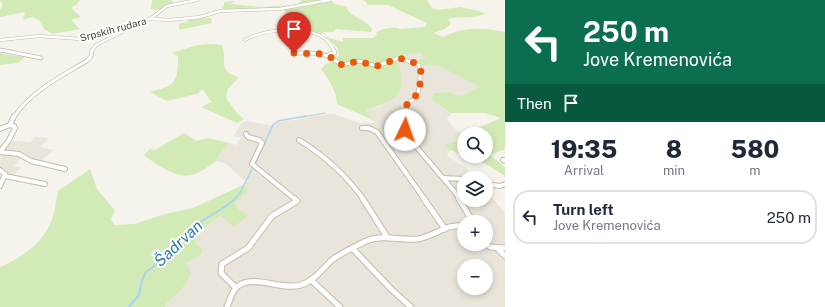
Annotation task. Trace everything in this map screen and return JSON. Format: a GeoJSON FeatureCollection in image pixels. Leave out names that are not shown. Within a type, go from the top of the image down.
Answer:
{"type":"FeatureCollection","features":[{"type":"Feature","properties":{"kind":"street","name":"Srpskih rudara"},"geometry":{"type":"LineString","coordinates":[[0,40],[39,36],[81,39],[150,19],[167,6],[197,0]]}},
{"type":"Feature","properties":{"kind":"street"},"geometry":{"type":"LineString","coordinates":[[150,19],[170,20],[200,17],[220,11],[279,9],[330,0]]}},
{"type":"Feature","properties":{"kind":"street"},"geometry":{"type":"LineString","coordinates":[[0,129],[10,125],[20,108],[43,88],[83,64],[92,56],[92,50],[96,45],[122,32],[129,24]]}},
{"type":"Feature","properties":{"kind":"street"},"geometry":{"type":"LineString","coordinates":[[245,40],[259,32],[276,30],[316,33],[327,40],[334,49],[334,54],[294,53]]}},
{"type":"Feature","properties":{"kind":"street"},"geometry":{"type":"LineString","coordinates":[[0,50],[3,52],[41,58]]}},
{"type":"Feature","properties":{"kind":"street"},"geometry":{"type":"LineString","coordinates":[[324,54],[342,65],[359,61],[377,66],[399,58],[419,65],[421,71],[419,86],[416,96],[407,104],[404,126],[408,137],[443,178],[457,196],[469,215]]}},
{"type":"Feature","properties":{"kind":"street"},"geometry":{"type":"LineString","coordinates":[[10,125],[14,126],[15,130],[0,152],[19,154],[31,161],[65,169]]}},
{"type":"Feature","properties":{"kind":"street"},"geometry":{"type":"LineString","coordinates":[[362,128],[369,128],[377,132],[445,229]]}},
{"type":"Feature","properties":{"kind":"street"},"geometry":{"type":"LineString","coordinates":[[236,288],[221,273],[222,264],[239,255],[248,248],[272,216],[297,202],[252,164],[262,143],[259,140],[248,137],[246,134]]}},
{"type":"Feature","properties":{"kind":"street"},"geometry":{"type":"LineString","coordinates":[[299,140],[321,154],[349,180],[367,202],[387,237]]}},
{"type":"Feature","properties":{"kind":"street"},"geometry":{"type":"LineString","coordinates":[[0,170],[4,172],[5,176],[45,184]]}},
{"type":"Feature","properties":{"kind":"street"},"geometry":{"type":"LineString","coordinates":[[0,186],[5,176]]}},
{"type":"Feature","properties":{"kind":"street"},"geometry":{"type":"LineString","coordinates":[[443,178],[457,179]]}},
{"type":"Feature","properties":{"kind":"street"},"geometry":{"type":"LineString","coordinates":[[493,185],[500,186],[505,184]]}},
{"type":"Feature","properties":{"kind":"street"},"geometry":{"type":"LineString","coordinates":[[227,307],[236,288],[250,282],[260,282],[286,287],[302,284],[311,280],[329,262],[352,248],[373,239],[387,237],[417,239],[457,226]]}},
{"type":"Feature","properties":{"kind":"street"},"geometry":{"type":"LineString","coordinates":[[493,247],[505,248]]}},
{"type":"Feature","properties":{"kind":"street"},"geometry":{"type":"LineString","coordinates":[[352,248],[396,294],[411,307]]}},
{"type":"Feature","properties":{"kind":"street"},"geometry":{"type":"LineString","coordinates":[[496,248],[505,256]]}},
{"type":"Feature","properties":{"kind":"street"},"geometry":{"type":"LineString","coordinates":[[311,280],[340,307]]}},
{"type":"Feature","properties":{"kind":"shaded area"},"geometry":{"type":"Polygon","coordinates":[[[420,53],[427,58],[415,61],[421,65],[439,66],[481,87],[461,96],[448,92],[434,93],[432,98],[433,101],[451,113],[447,119],[457,130],[457,141],[446,145],[450,150],[447,156],[465,167],[469,171],[457,171],[457,207],[493,207],[493,199],[505,213],[505,307],[165,307],[166,304],[185,285],[190,277],[186,263],[200,256],[203,250],[195,243],[202,230],[220,215],[247,215],[238,209],[235,203],[250,190],[243,185],[245,181],[225,163],[216,161],[229,143],[236,145],[241,138],[234,136],[241,123],[247,121],[274,126],[278,122],[301,119],[310,116],[333,114],[360,123],[373,123],[375,121],[365,110],[381,106],[393,58],[399,55],[420,53]]]}},
{"type":"Feature","properties":{"kind":"shaded area"},"geometry":{"type":"Polygon","coordinates":[[[35,137],[49,138],[40,147],[54,150],[39,162],[30,159],[25,154],[3,151],[10,141],[30,142],[35,137]]]}},
{"type":"Feature","properties":{"kind":"shaded area"},"geometry":{"type":"Polygon","coordinates":[[[1,153],[22,157],[14,166],[21,167],[14,175],[8,174],[0,168],[1,153]]]}},
{"type":"Feature","properties":{"kind":"green space"},"geometry":{"type":"Polygon","coordinates":[[[0,0],[80,0],[72,7],[73,10],[81,17],[71,20],[80,29],[53,34],[44,29],[39,20],[32,17],[23,20],[25,12],[0,17],[0,10],[3,5],[0,0]]]}},
{"type":"Feature","properties":{"kind":"green space"},"geometry":{"type":"Polygon","coordinates":[[[152,0],[171,0],[174,2],[158,10],[151,9],[152,0]]]}},
{"type":"Feature","properties":{"kind":"green space"},"geometry":{"type":"Polygon","coordinates":[[[302,0],[330,0],[335,4],[348,7],[347,9],[353,15],[369,25],[372,29],[371,32],[336,29],[333,32],[324,32],[323,34],[295,32],[287,27],[288,23],[282,21],[286,14],[284,10],[221,10],[224,6],[224,2],[234,1],[231,4],[261,7],[297,5],[302,0]]]}},
{"type":"Feature","properties":{"kind":"green space"},"geometry":{"type":"Polygon","coordinates":[[[363,0],[427,0],[432,8],[438,10],[460,7],[486,14],[472,17],[451,18],[448,20],[451,23],[448,27],[433,33],[444,37],[451,33],[474,29],[505,32],[505,149],[493,154],[493,127],[480,127],[501,118],[485,113],[451,113],[433,101],[432,98],[434,93],[448,92],[461,96],[480,87],[439,66],[421,65],[415,61],[426,58],[420,53],[399,55],[393,59],[399,63],[402,84],[396,96],[392,100],[365,110],[375,121],[337,104],[337,99],[332,85],[321,69],[326,64],[336,61],[339,55],[338,48],[326,37],[343,42],[343,38],[373,38],[377,35],[376,32],[385,29],[425,27],[427,23],[388,5],[367,5],[367,3],[363,0]]]}},
{"type":"Feature","properties":{"kind":"green space"},"geometry":{"type":"Polygon","coordinates":[[[211,18],[212,23],[179,30],[179,24],[187,22],[188,20],[211,18]]]}},
{"type":"Feature","properties":{"kind":"green space"},"geometry":{"type":"Polygon","coordinates":[[[198,45],[222,45],[224,50],[224,64],[227,72],[239,77],[228,89],[226,98],[237,113],[244,119],[237,123],[201,107],[212,102],[203,90],[199,91],[200,93],[167,101],[150,92],[170,85],[174,82],[177,72],[178,56],[171,53],[198,45]]]}},
{"type":"Feature","properties":{"kind":"green space"},"geometry":{"type":"Polygon","coordinates":[[[0,52],[2,54],[25,57],[18,63],[0,65],[0,52]]]}},
{"type":"Feature","properties":{"kind":"green space"},"geometry":{"type":"Polygon","coordinates":[[[184,133],[197,141],[208,138],[229,143],[216,161],[195,174],[186,176],[166,170],[144,155],[150,149],[155,150],[184,133]]]}},
{"type":"Feature","properties":{"kind":"green space"},"geometry":{"type":"Polygon","coordinates":[[[457,141],[457,152],[450,150],[445,145],[457,141]]]}},
{"type":"Feature","properties":{"kind":"green space"},"geometry":{"type":"Polygon","coordinates":[[[493,157],[505,167],[505,176],[483,163],[493,163],[493,157]]]}},
{"type":"Feature","properties":{"kind":"green space"},"geometry":{"type":"Polygon","coordinates":[[[90,169],[97,189],[115,211],[111,219],[114,225],[135,224],[165,214],[193,208],[243,185],[250,190],[235,203],[238,209],[248,215],[234,227],[220,215],[202,230],[195,243],[203,250],[200,256],[186,263],[190,271],[190,276],[185,285],[166,304],[165,307],[0,307],[0,267],[23,255],[36,244],[47,230],[51,222],[58,191],[90,169]]]}},
{"type":"Feature","properties":{"kind":"waterway"},"geometry":{"type":"LineString","coordinates":[[302,117],[325,113]]}},
{"type":"Feature","properties":{"kind":"waterway"},"geometry":{"type":"LineString","coordinates":[[255,164],[273,125],[278,121],[306,116]]}},
{"type":"Feature","properties":{"kind":"waterway","name":"Šadrvan"},"geometry":{"type":"LineString","coordinates":[[235,199],[240,193],[252,169]]}},
{"type":"Feature","properties":{"kind":"waterway","name":"Šadrvan"},"geometry":{"type":"LineString","coordinates":[[129,307],[139,295],[142,280],[146,272],[166,258],[192,227],[235,199]]}},
{"type":"Feature","properties":{"kind":"route"},"geometry":{"type":"LineString","coordinates":[[294,53],[318,53],[328,55],[338,64],[342,65],[361,61],[377,66],[388,63],[396,58],[418,64],[421,71],[419,86],[416,96],[407,104],[404,126],[405,130]]}}]}
